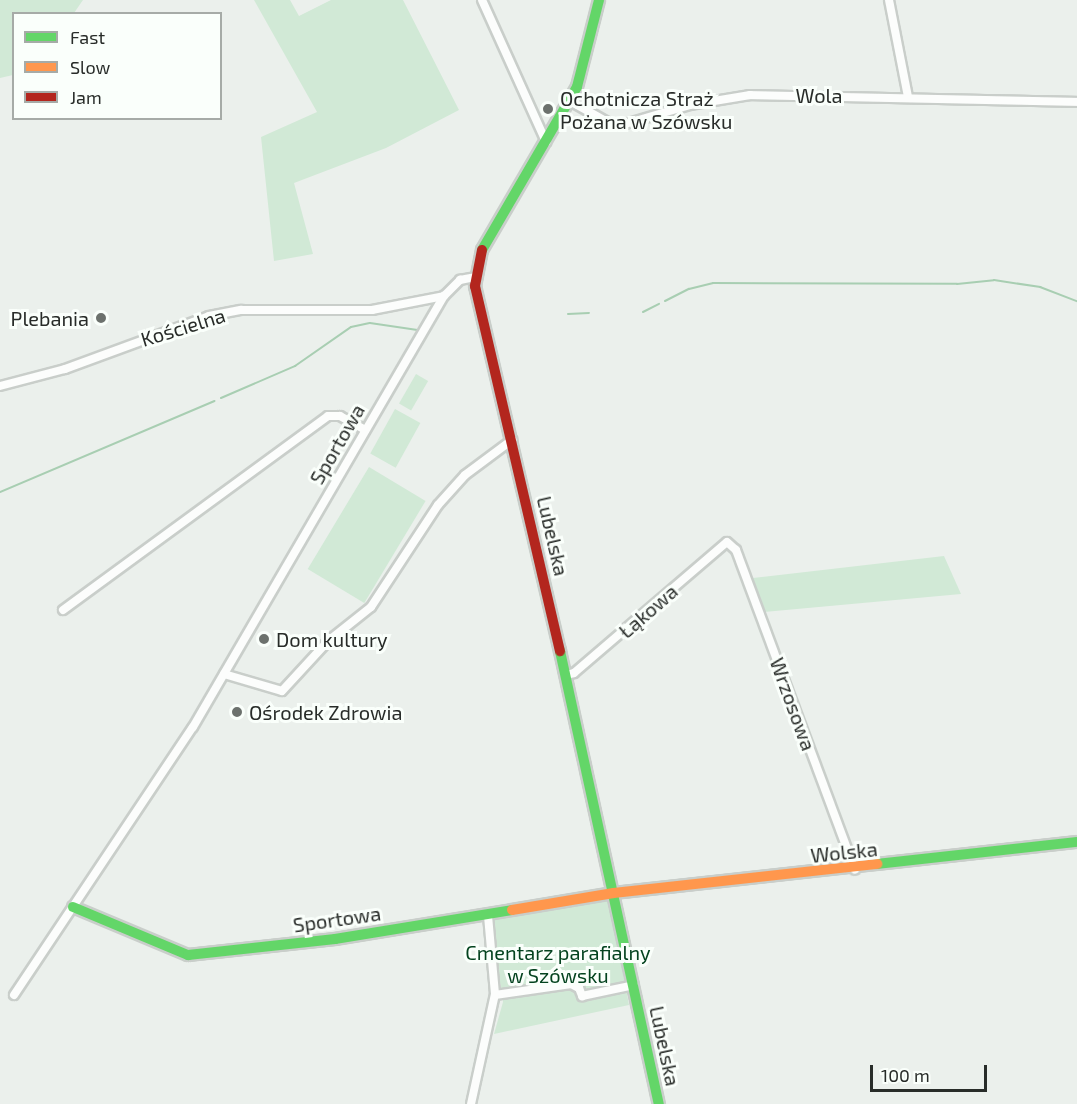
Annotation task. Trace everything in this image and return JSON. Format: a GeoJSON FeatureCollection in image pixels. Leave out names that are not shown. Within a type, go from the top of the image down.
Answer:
{"type":"FeatureCollection","features":[{"type":"Feature","properties":{"kind":"main road","name":"Lubelska"},"geometry":{"type":"LineString","coordinates":[[599,0],[582,74],[570,101],[488,238],[475,277],[476,297],[512,440],[566,675],[659,1104]]}},
{"type":"Feature","properties":{"kind":"main road","name":"Wolska"},"geometry":{"type":"LineString","coordinates":[[614,893],[855,870],[1077,842]]}},
{"type":"Feature","properties":{"kind":"main road","name":"Sportowa"},"geometry":{"type":"LineString","coordinates":[[72,907],[175,953],[188,955],[335,939],[614,893]]}},
{"type":"Feature","properties":{"kind":"street"},"geometry":{"type":"LineString","coordinates":[[482,0],[546,142]]}},
{"type":"Feature","properties":{"kind":"street"},"geometry":{"type":"LineString","coordinates":[[889,0],[908,97]]}},
{"type":"Feature","properties":{"kind":"street","name":"Wola"},"geometry":{"type":"LineString","coordinates":[[570,101],[609,123],[625,124],[690,105],[750,95],[1077,102]]}},
{"type":"Feature","properties":{"kind":"street","name":"Sportowa"},"geometry":{"type":"LineString","coordinates":[[14,995],[159,779],[224,674],[444,296],[460,280],[475,277]]}},
{"type":"Feature","properties":{"kind":"street","name":"Kościelna"},"geometry":{"type":"LineString","coordinates":[[0,386],[65,369],[209,316],[241,310],[379,309],[444,296]]}},
{"type":"Feature","properties":{"kind":"street"},"geometry":{"type":"LineString","coordinates":[[63,610],[328,416],[340,416],[365,430]]}},
{"type":"Feature","properties":{"kind":"street"},"geometry":{"type":"LineString","coordinates":[[224,674],[282,691],[335,635],[371,607],[438,505],[465,475],[512,440]]}},
{"type":"Feature","properties":{"kind":"street","name":"Łąkowa"},"geometry":{"type":"LineString","coordinates":[[566,675],[574,673],[727,542]]}},
{"type":"Feature","properties":{"kind":"street","name":"Wrzosowa"},"geometry":{"type":"LineString","coordinates":[[727,542],[736,550],[855,870]]}},
{"type":"Feature","properties":{"kind":"street"},"geometry":{"type":"LineString","coordinates":[[471,1104],[495,995],[488,915]]}},
{"type":"Feature","properties":{"kind":"street"},"geometry":{"type":"LineString","coordinates":[[495,995],[571,984],[579,988],[582,996],[634,985]]}},
{"type":"Feature","properties":{"kind":"green space"},"geometry":{"type":"Polygon","coordinates":[[[0,0],[83,0],[75,12],[12,12],[12,75],[0,78],[0,0]]]}},
{"type":"Feature","properties":{"kind":"green space"},"geometry":{"type":"Polygon","coordinates":[[[254,0],[290,0],[299,16],[331,0],[403,0],[459,110],[386,148],[294,183],[313,254],[274,261],[261,137],[317,112],[254,0]]]}},
{"type":"Feature","properties":{"kind":"green space"},"geometry":{"type":"Polygon","coordinates":[[[416,374],[428,381],[411,410],[399,403],[416,374]]]}},
{"type":"Feature","properties":{"kind":"green space"},"geometry":{"type":"Polygon","coordinates":[[[395,409],[420,423],[396,468],[370,454],[395,409]]]}},
{"type":"Feature","properties":{"kind":"green space"},"geometry":{"type":"Polygon","coordinates":[[[369,467],[426,501],[364,603],[308,569],[369,467]]]}},
{"type":"Feature","properties":{"kind":"green space"},"geometry":{"type":"Polygon","coordinates":[[[944,556],[961,594],[764,612],[753,578],[944,556]]]}},
{"type":"Feature","properties":{"kind":"green space","name":"Cmentarz parafialny w Szówsku"},"geometry":{"type":"Polygon","coordinates":[[[609,897],[629,1005],[494,1034],[503,1002],[491,925],[496,919],[609,897]]]}},
{"type":"Feature","properties":{"kind":"waterway"},"geometry":{"type":"LineString","coordinates":[[665,301],[689,289],[713,283],[957,284],[994,280],[1040,287],[1077,301]]}},
{"type":"Feature","properties":{"kind":"waterway"},"geometry":{"type":"LineString","coordinates":[[643,312],[659,304]]}},
{"type":"Feature","properties":{"kind":"waterway"},"geometry":{"type":"LineString","coordinates":[[568,314],[589,313]]}},
{"type":"Feature","properties":{"kind":"waterway"},"geometry":{"type":"LineString","coordinates":[[221,398],[295,366],[351,327],[370,323],[417,330]]}},
{"type":"Feature","properties":{"kind":"waterway"},"geometry":{"type":"LineString","coordinates":[[0,492],[214,401]]}},
{"type":"Feature","properties":{"kind":"traffic: fast"},"geometry":{"type":"LineString","coordinates":[[482,250],[577,87],[599,0]]}},
{"type":"Feature","properties":{"kind":"traffic: fast"},"geometry":{"type":"LineString","coordinates":[[560,651],[659,1104]]}},
{"type":"Feature","properties":{"kind":"traffic: fast"},"geometry":{"type":"LineString","coordinates":[[877,864],[1077,842]]}},
{"type":"Feature","properties":{"kind":"traffic: fast"},"geometry":{"type":"LineString","coordinates":[[73,907],[188,955],[335,939],[512,910]]}},
{"type":"Feature","properties":{"kind":"traffic: slow"},"geometry":{"type":"LineString","coordinates":[[512,910],[614,893],[877,864]]}},
{"type":"Feature","properties":{"kind":"traffic: jam"},"geometry":{"type":"LineString","coordinates":[[482,250],[475,286],[560,651]]}},
{"type":"Feature","properties":{"kind":"place","name":"Ochotnicza Straż Pożana w Szówsku"},"geometry":{"type":"Point","coordinates":[548,109]}},
{"type":"Feature","properties":{"kind":"place","name":"Plebania"},"geometry":{"type":"Point","coordinates":[101,318]}},
{"type":"Feature","properties":{"kind":"place","name":"Dom kultury"},"geometry":{"type":"Point","coordinates":[264,639]}},
{"type":"Feature","properties":{"kind":"place","name":"Ośrodek Zdrowia"},"geometry":{"type":"Point","coordinates":[237,712]}}]}
